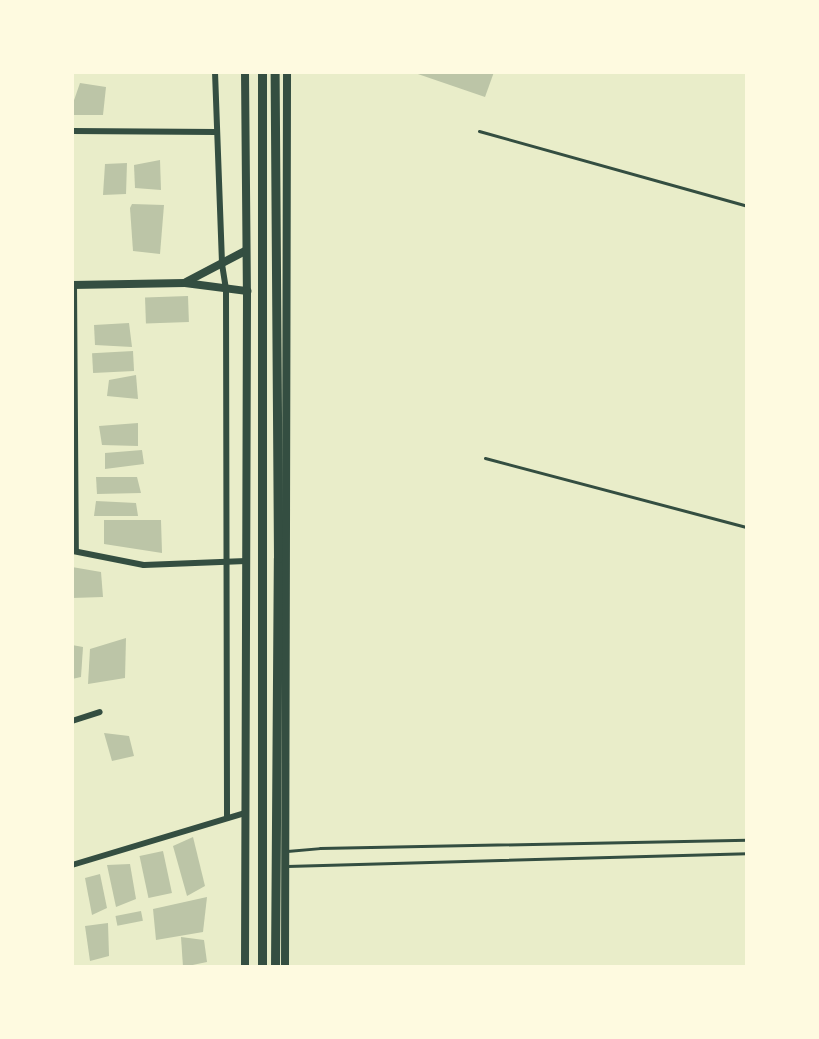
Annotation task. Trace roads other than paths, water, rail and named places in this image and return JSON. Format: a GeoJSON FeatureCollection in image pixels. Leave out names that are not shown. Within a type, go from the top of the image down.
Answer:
{"type":"FeatureCollection","features":[{"type":"Feature","properties":{"kind":"main road"},"geometry":{"type":"LineString","coordinates":[[245,72],[247,291],[245,967]]}},
{"type":"Feature","properties":{"kind":"main road"},"geometry":{"type":"LineString","coordinates":[[262,72],[262,967]]}},
{"type":"Feature","properties":{"kind":"main road"},"geometry":{"type":"LineString","coordinates":[[275,72],[278,558],[275,967]]}},
{"type":"Feature","properties":{"kind":"main road"},"geometry":{"type":"LineString","coordinates":[[285,967],[287,72]]}},
{"type":"Feature","properties":{"kind":"street"},"geometry":{"type":"LineString","coordinates":[[215,72],[222,264],[226,288],[227,818]]}},
{"type":"Feature","properties":{"kind":"street"},"geometry":{"type":"LineString","coordinates":[[72,131],[216,132]]}},
{"type":"Feature","properties":{"kind":"street"},"geometry":{"type":"LineString","coordinates":[[185,283],[245,251]]}},
{"type":"Feature","properties":{"kind":"street"},"geometry":{"type":"LineString","coordinates":[[246,561],[144,565],[74,551],[73,285],[185,283],[247,291]]}},
{"type":"Feature","properties":{"kind":"street"},"geometry":{"type":"LineString","coordinates":[[72,721],[100,712]]}},
{"type":"Feature","properties":{"kind":"street"},"geometry":{"type":"LineString","coordinates":[[72,865],[245,813]]}},
{"type":"Feature","properties":{"kind":"lane"},"geometry":{"type":"LineString","coordinates":[[479,131],[747,206]]}},
{"type":"Feature","properties":{"kind":"lane"},"geometry":{"type":"LineString","coordinates":[[485,458],[747,527]]}},
{"type":"Feature","properties":{"kind":"lane"},"geometry":{"type":"LineString","coordinates":[[285,852],[320,848],[747,840]]}},
{"type":"Feature","properties":{"kind":"lane"},"geometry":{"type":"LineString","coordinates":[[285,866],[747,853]]}}]}
